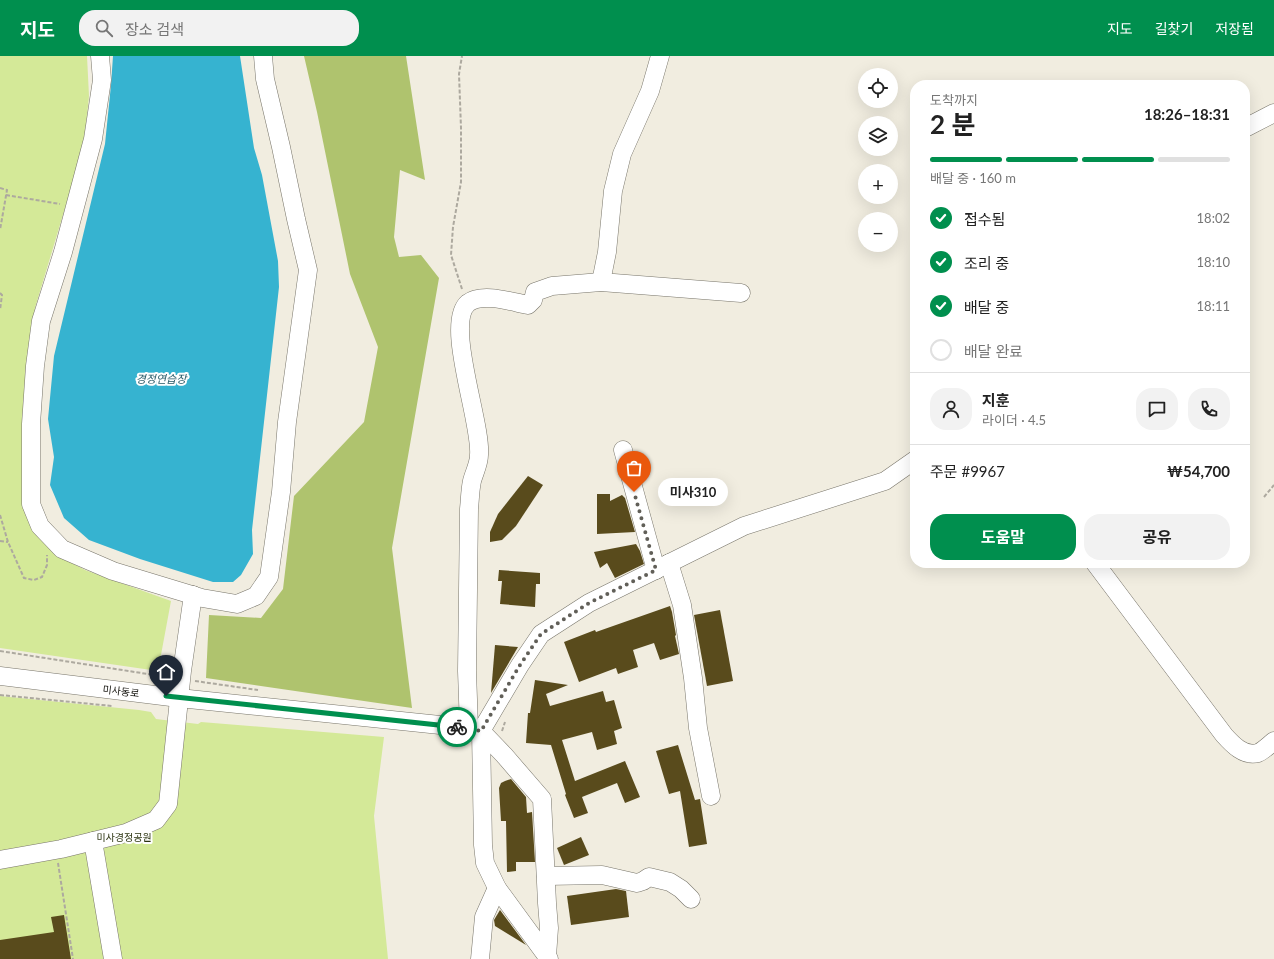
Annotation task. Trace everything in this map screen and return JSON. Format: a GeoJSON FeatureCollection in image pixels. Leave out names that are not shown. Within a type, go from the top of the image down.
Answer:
{"type":"FeatureCollection","features":[{"type":"Feature","properties":{"kind":"street"},"geometry":{"type":"LineString","coordinates":[[100,56],[102,80],[93,139],[75,207],[41,321],[35,366],[31,424],[31,504],[40,526],[62,549],[113,571],[202,598],[237,604],[256,596],[269,577],[281,492],[287,422],[308,270],[265,79],[263,56]]}},
{"type":"Feature","properties":{"kind":"street"},"geometry":{"type":"LineString","coordinates":[[601,282],[607,252],[613,190],[622,154],[650,91],[660,56]]}},
{"type":"Feature","properties":{"kind":"street"},"geometry":{"type":"LineString","coordinates":[[1250,125],[1274,113]]}},
{"type":"Feature","properties":{"kind":"street"},"geometry":{"type":"LineString","coordinates":[[548,957],[497,888],[485,864],[475,730],[467,670],[469,509],[472,483],[479,455],[477,425],[462,357],[459,329],[461,314],[468,304],[476,299],[485,298],[528,305],[533,300],[535,292],[552,286],[601,282],[741,293]]}},
{"type":"Feature","properties":{"kind":"street"},"geometry":{"type":"LineString","coordinates":[[622,450],[663,567],[682,605],[693,678],[698,728],[711,796]]}},
{"type":"Feature","properties":{"kind":"street"},"geometry":{"type":"LineString","coordinates":[[475,730],[541,634],[589,603],[744,526],[885,481],[910,464]]}},
{"type":"Feature","properties":{"kind":"street"},"geometry":{"type":"LineString","coordinates":[[1099,568],[1224,735],[1234,746],[1246,753],[1257,753],[1274,741]]}},
{"type":"Feature","properties":{"kind":"street"},"geometry":{"type":"LineString","coordinates":[[0,860],[61,849],[126,832],[156,820],[168,804],[181,679],[193,595]]}},
{"type":"Feature","properties":{"kind":"street","name":"미사동로"},"geometry":{"type":"LineString","coordinates":[[0,676],[179,698],[475,730]]}},
{"type":"Feature","properties":{"kind":"street"},"geometry":{"type":"LineString","coordinates":[[475,730],[504,755],[542,799],[549,928],[548,957]]}},
{"type":"Feature","properties":{"kind":"street"},"geometry":{"type":"LineString","coordinates":[[93,841],[113,959]]}},
{"type":"Feature","properties":{"kind":"street"},"geometry":{"type":"LineString","coordinates":[[546,876],[602,875],[637,883],[644,881],[648,877],[670,882],[681,889],[691,899]]}},
{"type":"Feature","properties":{"kind":"street"},"geometry":{"type":"LineString","coordinates":[[480,959],[484,917],[497,888]]}},
{"type":"Feature","properties":{"kind":"path"},"geometry":{"type":"LineString","coordinates":[[462,56],[459,74],[461,128],[460,182],[453,227],[451,255],[468,304]]}},
{"type":"Feature","properties":{"kind":"path"},"geometry":{"type":"LineString","coordinates":[[0,188],[7,190],[0,230]]}},
{"type":"Feature","properties":{"kind":"path"},"geometry":{"type":"LineString","coordinates":[[6,195],[75,207]]}},
{"type":"Feature","properties":{"kind":"path"},"geometry":{"type":"LineString","coordinates":[[0,293],[2,295],[0,310]]}},
{"type":"Feature","properties":{"kind":"path"},"geometry":{"type":"LineString","coordinates":[[1264,498],[1274,485]]}},
{"type":"Feature","properties":{"kind":"path"},"geometry":{"type":"LineString","coordinates":[[0,516],[8,542],[24,578],[34,580],[42,577],[46,565],[49,535]]}},
{"type":"Feature","properties":{"kind":"path"},"geometry":{"type":"LineString","coordinates":[[0,541],[8,542]]}},
{"type":"Feature","properties":{"kind":"path"},"geometry":{"type":"LineString","coordinates":[[0,651],[261,690]]}},
{"type":"Feature","properties":{"kind":"path"},"geometry":{"type":"LineString","coordinates":[[57,856],[73,959]]}},
{"type":"Feature","properties":{"kind":"green space"},"geometry":{"type":"Polygon","coordinates":[[[0,56],[87,56],[89,96],[84,145],[35,308],[24,415],[26,506],[56,553],[85,570],[171,601],[158,671],[0,648],[0,56]]]}},
{"type":"Feature","properties":{"kind":"green space"},"geometry":{"type":"Polygon","coordinates":[[[304,56],[406,56],[425,180],[400,170],[394,237],[399,257],[421,255],[439,278],[392,548],[412,708],[206,678],[209,615],[261,618],[283,589],[294,496],[364,422],[378,347],[350,274],[304,56]]]}},
{"type":"Feature","properties":{"kind":"green space","name":"미사경정공원"},"geometry":{"type":"Polygon","coordinates":[[[0,696],[139,710],[151,712],[156,719],[198,724],[201,722],[384,737],[374,816],[388,959],[0,959],[0,696]]]}},
{"type":"Feature","properties":{"kind":"water","name":"경정연습장"},"geometry":{"type":"Polygon","coordinates":[[[113,56],[240,56],[254,148],[262,175],[278,261],[279,287],[252,530],[253,554],[241,575],[233,582],[213,582],[140,559],[89,540],[64,518],[50,485],[54,457],[48,419],[54,356],[105,144],[113,56]]]}},
{"type":"Feature","properties":{"kind":"building"},"geometry":{"type":"Polygon","coordinates":[[[528,476],[543,485],[516,526],[502,540],[490,542],[490,532],[498,514],[528,476]]]}},
{"type":"Feature","properties":{"kind":"building"},"geometry":{"type":"Polygon","coordinates":[[[597,494],[610,494],[610,501],[622,495],[625,498],[635,532],[597,534],[597,494]]]}},
{"type":"Feature","properties":{"kind":"building"},"geometry":{"type":"Polygon","coordinates":[[[636,544],[644,564],[615,578],[607,563],[600,568],[594,552],[636,544]]]}},
{"type":"Feature","properties":{"kind":"building"},"geometry":{"type":"Polygon","coordinates":[[[499,570],[540,573],[540,584],[536,584],[535,607],[500,604],[502,581],[498,581],[499,570]]]}},
{"type":"Feature","properties":{"kind":"building"},"geometry":{"type":"Polygon","coordinates":[[[670,606],[679,654],[660,660],[654,643],[633,650],[638,667],[618,674],[616,668],[579,682],[564,642],[595,630],[596,632],[670,606]]]}},
{"type":"Feature","properties":{"kind":"building"},"geometry":{"type":"Polygon","coordinates":[[[720,610],[733,681],[707,686],[694,615],[720,610]]]}},
{"type":"Feature","properties":{"kind":"building"},"geometry":{"type":"Polygon","coordinates":[[[495,645],[518,647],[491,693],[495,645]]]}},
{"type":"Feature","properties":{"kind":"building"},"geometry":{"type":"Polygon","coordinates":[[[535,680],[568,685],[546,694],[550,706],[603,691],[606,702],[614,700],[622,728],[614,731],[617,744],[597,750],[592,732],[562,740],[575,781],[625,761],[640,797],[625,803],[617,783],[582,797],[588,813],[574,818],[565,795],[566,794],[551,745],[526,743],[528,713],[530,713],[535,680]]]}},
{"type":"Feature","properties":{"kind":"building"},"geometry":{"type":"Polygon","coordinates":[[[678,745],[695,800],[700,799],[707,844],[689,847],[680,791],[669,794],[656,751],[678,745]]]}},
{"type":"Feature","properties":{"kind":"building"},"geometry":{"type":"Polygon","coordinates":[[[511,779],[526,797],[527,813],[532,812],[535,862],[516,862],[516,871],[507,872],[506,821],[501,821],[499,788],[501,783],[511,779]]]}},
{"type":"Feature","properties":{"kind":"building"},"geometry":{"type":"Polygon","coordinates":[[[581,837],[589,855],[564,865],[557,848],[581,837]]]}},
{"type":"Feature","properties":{"kind":"building"},"geometry":{"type":"Polygon","coordinates":[[[616,889],[626,891],[629,917],[571,925],[567,896],[616,889]]]}},
{"type":"Feature","properties":{"kind":"building"},"geometry":{"type":"Polygon","coordinates":[[[500,910],[526,945],[495,926],[494,920],[500,910]]]}},
{"type":"Feature","properties":{"kind":"building"},"geometry":{"type":"Polygon","coordinates":[[[64,915],[71,959],[0,959],[0,940],[54,932],[51,917],[64,915]]]}},
{"type":"Feature","properties":{"kind":"way so far"},"geometry":{"type":"LineString","coordinates":[[457,727],[481,731],[520,665],[541,634],[589,603],[656,570],[634,492]]}},
{"type":"Feature","properties":{"kind":"place","name":"미사310"},"geometry":{"type":"Point","coordinates":[634,492]}},
{"type":"Feature","properties":{"kind":"route"},"geometry":{"type":"LineString","coordinates":[[166,696],[457,727]]}}]}
